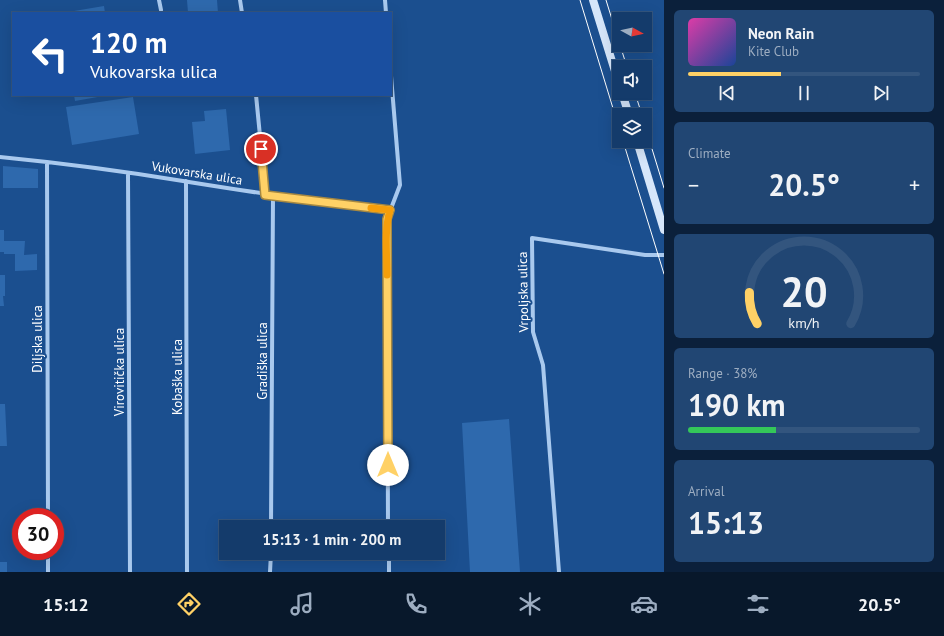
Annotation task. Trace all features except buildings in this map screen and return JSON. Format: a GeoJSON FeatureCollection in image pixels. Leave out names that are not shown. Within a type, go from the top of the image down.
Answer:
{"type":"FeatureCollection","features":[{"type":"Feature","properties":{"kind":"main road"},"geometry":{"type":"LineString","coordinates":[[593,0],[612,61]]}},
{"type":"Feature","properties":{"kind":"main road"},"geometry":{"type":"LineString","coordinates":[[639,148],[664,230]]}},
{"type":"Feature","properties":{"kind":"street"},"geometry":{"type":"LineString","coordinates":[[159,0],[161,10]]}},
{"type":"Feature","properties":{"kind":"street"},"geometry":{"type":"LineString","coordinates":[[240,0],[242,12]]}},
{"type":"Feature","properties":{"kind":"street"},"geometry":{"type":"LineString","coordinates":[[385,0],[386,12]]}},
{"type":"Feature","properties":{"kind":"street"},"geometry":{"type":"LineString","coordinates":[[388,520],[387,219],[400,185],[392,88]]}},
{"type":"Feature","properties":{"kind":"street"},"geometry":{"type":"LineString","coordinates":[[256,96],[265,195]]}},
{"type":"Feature","properties":{"kind":"street","name":"Vukovarska ulica"},"geometry":{"type":"LineString","coordinates":[[0,157],[186,181],[265,195],[390,210]]}},
{"type":"Feature","properties":{"kind":"street","name":"Diljska ulica"},"geometry":{"type":"LineString","coordinates":[[47,162],[48,508]]}},
{"type":"Feature","properties":{"kind":"street","name":"Virovitička ulica"},"geometry":{"type":"LineString","coordinates":[[128,173],[130,572]]}},
{"type":"Feature","properties":{"kind":"street","name":"Kobaška ulica"},"geometry":{"type":"LineString","coordinates":[[186,181],[187,572]]}},
{"type":"Feature","properties":{"kind":"street","name":"Gradiška ulica"},"geometry":{"type":"LineString","coordinates":[[271,520],[273,196]]}},
{"type":"Feature","properties":{"kind":"street","name":"Vrpoljska ulica"},"geometry":{"type":"LineString","coordinates":[[559,572],[543,365],[533,332],[532,238],[645,255],[664,255]]}},
{"type":"Feature","properties":{"kind":"street"},"geometry":{"type":"LineString","coordinates":[[48,560],[48,572]]}},
{"type":"Feature","properties":{"kind":"street"},"geometry":{"type":"LineString","coordinates":[[270,560],[270,572]]}},
{"type":"Feature","properties":{"kind":"street"},"geometry":{"type":"LineString","coordinates":[[388,560],[389,572]]}},
{"type":"Feature","properties":{"kind":"shaded area"},"geometry":{"type":"Polygon","coordinates":[[[187,0],[217,0],[218,12],[188,12],[187,0]]]}},
{"type":"Feature","properties":{"kind":"shaded area"},"geometry":{"type":"Polygon","coordinates":[[[104,6],[105,12],[68,12],[104,6]]]}},
{"type":"Feature","properties":{"kind":"shaded area"},"geometry":{"type":"Polygon","coordinates":[[[74,96],[103,96],[75,101],[74,96]]]}},
{"type":"Feature","properties":{"kind":"shaded area"},"geometry":{"type":"Polygon","coordinates":[[[133,97],[139,134],[72,145],[66,107],[133,97]]]}},
{"type":"Feature","properties":{"kind":"shaded area"},"geometry":{"type":"Polygon","coordinates":[[[226,109],[230,150],[195,154],[192,122],[205,121],[204,111],[226,109]]]}},
{"type":"Feature","properties":{"kind":"shaded area"},"geometry":{"type":"Polygon","coordinates":[[[3,166],[38,169],[38,188],[3,188],[3,166]]]}},
{"type":"Feature","properties":{"kind":"shaded area"},"geometry":{"type":"Polygon","coordinates":[[[0,230],[4,230],[4,241],[25,241],[24,255],[37,254],[37,270],[15,271],[15,254],[4,254],[4,252],[0,252],[0,230]]]}},
{"type":"Feature","properties":{"kind":"shaded area"},"geometry":{"type":"Polygon","coordinates":[[[0,275],[5,275],[5,296],[3,296],[4,306],[0,306],[0,275]]]}},
{"type":"Feature","properties":{"kind":"shaded area"},"geometry":{"type":"Polygon","coordinates":[[[0,404],[5,404],[7,446],[0,446],[0,404]]]}},
{"type":"Feature","properties":{"kind":"shaded area"},"geometry":{"type":"Polygon","coordinates":[[[509,419],[520,572],[470,572],[462,423],[509,419]]]}},
{"type":"Feature","properties":{"kind":"shaded area"},"geometry":{"type":"Polygon","coordinates":[[[0,562],[7,562],[7,572],[0,572],[0,562]]]}},
{"type":"Feature","properties":{"kind":"tram line"},"geometry":{"type":"LineString","coordinates":[[580,0],[613,108]]}},
{"type":"Feature","properties":{"kind":"tram line"},"geometry":{"type":"LineString","coordinates":[[606,0],[612,19]]}},
{"type":"Feature","properties":{"kind":"tram line"},"geometry":{"type":"LineString","coordinates":[[622,52],[625,60]]}},
{"type":"Feature","properties":{"kind":"tram line"},"geometry":{"type":"LineString","coordinates":[[637,100],[640,108]]}},
{"type":"Feature","properties":{"kind":"tram line"},"geometry":{"type":"LineString","coordinates":[[625,148],[664,274]]}},
{"type":"Feature","properties":{"kind":"tram line"},"geometry":{"type":"LineString","coordinates":[[652,148],[664,188]]}},
{"type":"Feature","properties":{"kind":"slow traffic"},"geometry":{"type":"LineString","coordinates":[[371,208],[390,210],[387,219],[387,275]]}},
{"type":"Feature","properties":{"kind":"route"},"geometry":{"type":"LineString","coordinates":[[261,149],[265,195],[390,210],[387,219],[388,465]]}}]}
